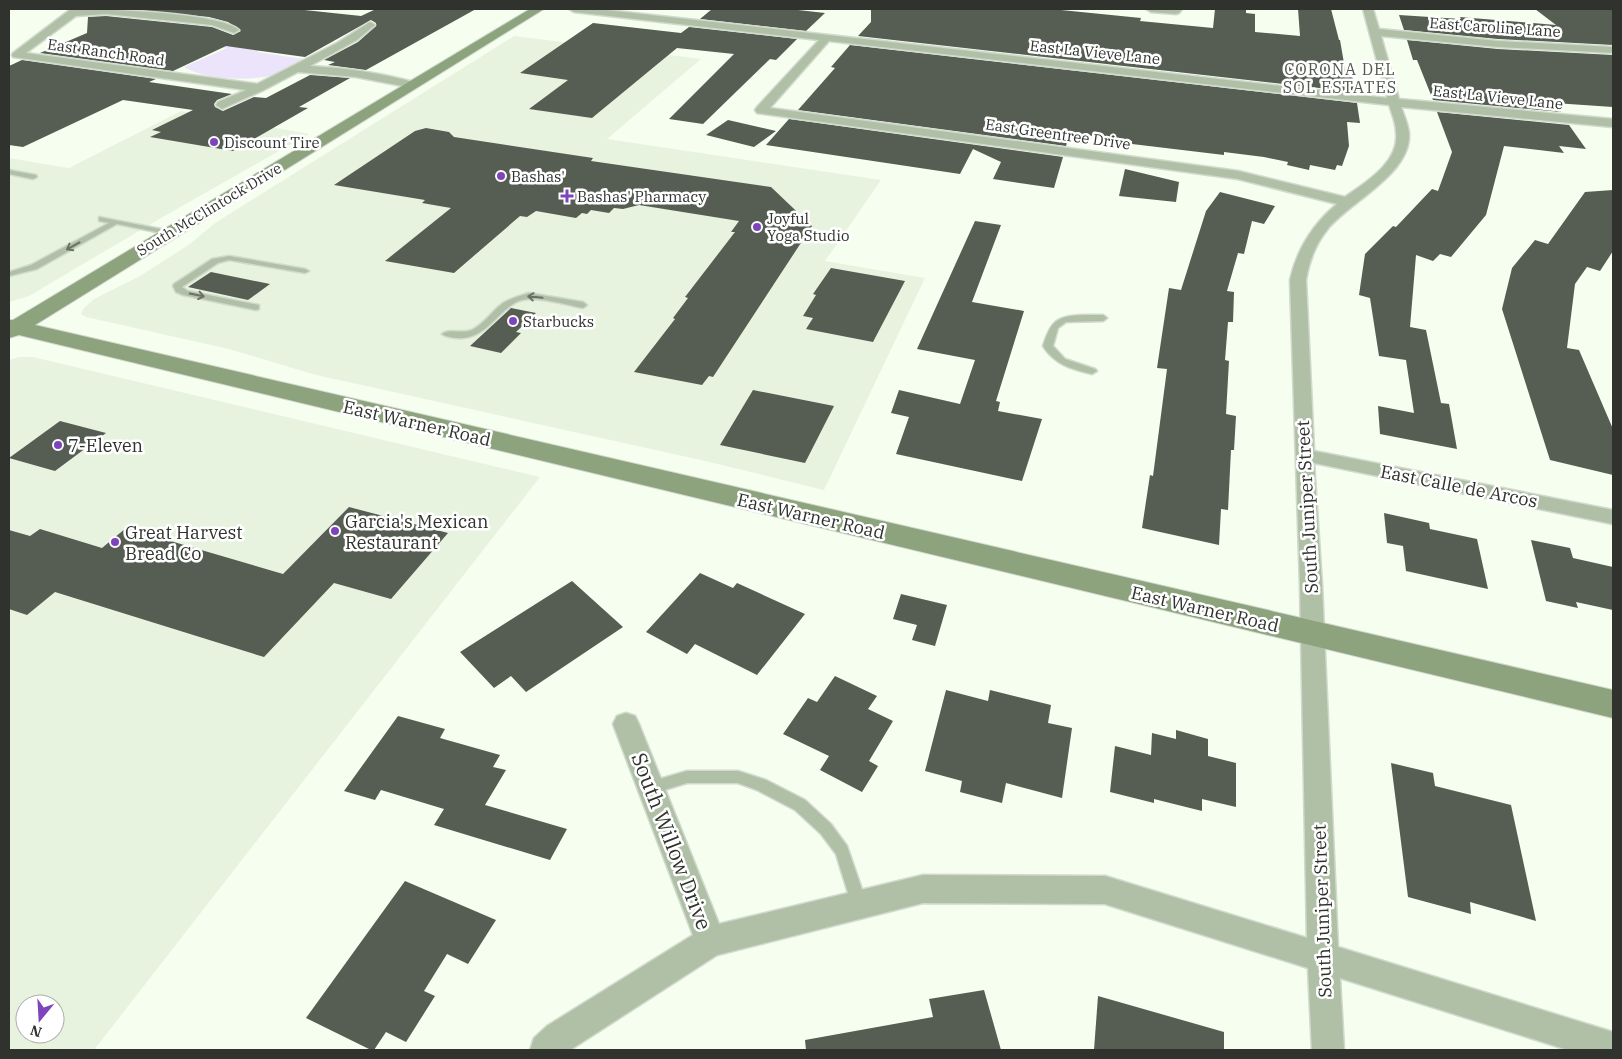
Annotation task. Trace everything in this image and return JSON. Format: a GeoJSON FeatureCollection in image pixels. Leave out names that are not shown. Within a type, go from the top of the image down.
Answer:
{"type":"FeatureCollection","features":[{"type":"Feature","properties":{"kind":"main road","name":"South McClintock Drive"},"geometry":{"type":"LineString","coordinates":[[11,329],[538,9]]}},
{"type":"Feature","properties":{"kind":"main road","name":"East Warner Road"},"geometry":{"type":"LineString","coordinates":[[11,329],[1613,704]]}},
{"type":"Feature","properties":{"kind":"street","name":"East La Vieve Lane"},"geometry":{"type":"LineString","coordinates":[[574,9],[1471,111],[1613,123]]}},
{"type":"Feature","properties":{"kind":"street"},"geometry":{"type":"LineString","coordinates":[[1150,9],[1177,10]]}},
{"type":"Feature","properties":{"kind":"street","name":"South Juniper Street"},"geometry":{"type":"LineString","coordinates":[[1328,1050],[1298,280],[1300,266],[1307,248],[1316,234],[1348,202],[1378,181],[1396,159],[1402,145],[1403,133],[1368,9]]}},
{"type":"Feature","properties":{"kind":"street"},"geometry":{"type":"LineString","coordinates":[[74,11],[116,12],[214,22],[234,30]]}},
{"type":"Feature","properties":{"kind":"street","name":"East Ranch Road"},"geometry":{"type":"LineString","coordinates":[[74,11],[17,55],[260,88]]}},
{"type":"Feature","properties":{"kind":"street"},"geometry":{"type":"LineString","coordinates":[[222,105],[260,88],[361,34],[370,25]]}},
{"type":"Feature","properties":{"kind":"street","name":"East Caroline Lane"},"geometry":{"type":"LineString","coordinates":[[1376,32],[1498,44],[1613,50]]}},
{"type":"Feature","properties":{"kind":"street","name":"East Greentree Drive"},"geometry":{"type":"LineString","coordinates":[[827,37],[761,110],[1238,175],[1348,202]]}},
{"type":"Feature","properties":{"kind":"street"},"geometry":{"type":"LineString","coordinates":[[9,46],[29,46]]}},
{"type":"Feature","properties":{"kind":"street"},"geometry":{"type":"LineString","coordinates":[[295,69],[326,76],[382,84],[413,85]]}},
{"type":"Feature","properties":{"kind":"street","name":"East Calle de Arcos"},"geometry":{"type":"LineString","coordinates":[[1304,455],[1613,517]]}},
{"type":"Feature","properties":{"kind":"street","name":"South Willow Drive"},"geometry":{"type":"LineString","coordinates":[[546,1050],[560,1038],[711,941],[626,724]]}},
{"type":"Feature","properties":{"kind":"street"},"geometry":{"type":"LineString","coordinates":[[711,941],[923,889],[1104,890],[1323,960],[1613,1048]]}},
{"type":"Feature","properties":{"kind":"lane"},"geometry":{"type":"LineString","coordinates":[[9,172],[33,177]]}},
{"type":"Feature","properties":{"kind":"lane"},"geometry":{"type":"LineString","coordinates":[[102,219],[171,232]]}},
{"type":"Feature","properties":{"kind":"lane"},"geometry":{"type":"LineString","coordinates":[[9,274],[34,267],[116,222]]}},
{"type":"Feature","properties":{"kind":"lane"},"geometry":{"type":"LineString","coordinates":[[256,307],[186,293],[179,290],[176,286],[197,272],[232,264],[302,273]]}},
{"type":"Feature","properties":{"kind":"lane"},"geometry":{"type":"LineString","coordinates":[[446,334],[459,337],[476,333],[507,304],[523,297],[530,296],[583,305]]}},
{"type":"Feature","properties":{"kind":"lane"},"geometry":{"type":"LineString","coordinates":[[1092,371],[1058,360],[1048,346],[1054,327],[1058,322],[1069,319],[1103,318]]}},
{"type":"Feature","properties":{"kind":"lane"},"geometry":{"type":"LineString","coordinates":[[651,788],[687,777],[738,777],[761,785],[800,805],[826,829],[842,851],[860,905]]}},
{"type":"Feature","properties":{"kind":"shaded area"},"geometry":{"type":"Polygon","coordinates":[[[296,27],[257,52],[304,59],[276,74],[267,77],[242,79],[204,75],[184,67],[227,48],[185,43],[296,27]]]}},
{"type":"Feature","properties":{"kind":"shaded area"},"geometry":{"type":"Polygon","coordinates":[[[514,36],[701,59],[607,139],[881,180],[825,261],[925,278],[824,490],[701,460],[316,375],[229,349],[86,317],[81,314],[84,308],[94,299],[140,276],[190,244],[215,223],[514,36]]]}},
{"type":"Feature","properties":{"kind":"shaded area"},"geometry":{"type":"Polygon","coordinates":[[[181,111],[309,134],[29,296],[9,302],[9,158],[69,168],[181,111]]]}},
{"type":"Feature","properties":{"kind":"shaded area"},"geometry":{"type":"Polygon","coordinates":[[[19,357],[33,357],[540,477],[94,1050],[9,1050],[9,360],[19,357]]]}},
{"type":"Feature","properties":{"kind":"building"},"geometry":{"type":"Polygon","coordinates":[[[126,9],[295,9],[361,16],[376,9],[476,9],[366,70],[328,65],[335,62],[324,60],[358,42],[376,26],[376,23],[371,20],[305,57],[226,46],[173,71],[40,53],[87,33],[88,17],[106,16],[212,27],[233,35],[241,31],[228,22],[209,17],[126,9]]]}},
{"type":"Feature","properties":{"kind":"building"},"geometry":{"type":"Polygon","coordinates":[[[712,9],[789,9],[825,13],[806,31],[700,19],[712,9]]]}},
{"type":"Feature","properties":{"kind":"building"},"geometry":{"type":"Polygon","coordinates":[[[871,9],[1061,10],[1141,18],[1140,21],[1213,28],[1215,9],[1246,9],[1246,13],[1255,14],[1255,32],[1300,36],[1298,9],[1331,9],[1340,40],[1345,69],[1351,69],[1355,92],[858,36],[871,22],[871,9]]]}},
{"type":"Feature","properties":{"kind":"building"},"geometry":{"type":"Polygon","coordinates":[[[1535,9],[1613,9],[1613,45],[1498,39],[1404,30],[1399,15],[1461,19],[1460,17],[1556,25],[1535,9]]]}},
{"type":"Feature","properties":{"kind":"building"},"geometry":{"type":"Polygon","coordinates":[[[593,23],[681,33],[689,27],[797,39],[776,60],[770,59],[703,124],[669,119],[734,54],[677,48],[592,118],[529,109],[568,80],[520,73],[593,23]]]}},
{"type":"Feature","properties":{"kind":"building"},"geometry":{"type":"Polygon","coordinates":[[[1407,40],[1498,49],[1613,55],[1613,107],[1554,103],[1561,112],[1433,100],[1417,60],[1413,60],[1407,40]]]}},
{"type":"Feature","properties":{"kind":"building"},"geometry":{"type":"Polygon","coordinates":[[[850,45],[1357,103],[1360,123],[1347,122],[1349,146],[1342,166],[1337,165],[1335,170],[1310,165],[1309,170],[1287,165],[1288,162],[1264,157],[1224,152],[1224,155],[1132,144],[1132,141],[1070,133],[1066,146],[798,110],[835,68],[831,67],[850,45]]]}},
{"type":"Feature","properties":{"kind":"building"},"geometry":{"type":"Polygon","coordinates":[[[22,60],[156,79],[149,82],[232,94],[217,100],[214,104],[215,107],[223,111],[254,97],[266,98],[310,75],[350,78],[299,107],[308,108],[233,151],[150,137],[161,132],[152,130],[193,110],[123,100],[23,147],[9,145],[9,66],[22,60]]]}},
{"type":"Feature","properties":{"kind":"building"},"geometry":{"type":"Polygon","coordinates":[[[1437,112],[1569,125],[1586,149],[1559,146],[1564,153],[1504,146],[1486,215],[1451,257],[1440,254],[1433,261],[1416,255],[1410,327],[1426,330],[1441,403],[1449,404],[1457,449],[1380,434],[1378,406],[1414,413],[1406,360],[1379,356],[1370,298],[1359,295],[1365,254],[1393,226],[1396,227],[1432,189],[1438,191],[1452,152],[1437,112]]]}},
{"type":"Feature","properties":{"kind":"building"},"geometry":{"type":"Polygon","coordinates":[[[789,119],[1063,157],[1054,188],[993,179],[1001,162],[973,149],[960,174],[766,145],[789,119]]]}},
{"type":"Feature","properties":{"kind":"building"},"geometry":{"type":"Polygon","coordinates":[[[728,120],[776,131],[754,147],[706,135],[728,120]]]}},
{"type":"Feature","properties":{"kind":"building"},"geometry":{"type":"Polygon","coordinates":[[[426,128],[449,132],[454,137],[593,158],[591,161],[771,187],[812,226],[713,377],[709,376],[702,385],[634,372],[675,319],[673,318],[688,298],[685,297],[735,232],[731,232],[739,221],[639,205],[623,209],[614,208],[609,213],[591,210],[587,214],[582,213],[576,218],[536,211],[527,217],[520,216],[454,273],[385,261],[451,208],[422,203],[425,200],[334,185],[415,131],[426,128]]]}},
{"type":"Feature","properties":{"kind":"building"},"geometry":{"type":"Polygon","coordinates":[[[1125,169],[1179,182],[1176,202],[1119,196],[1125,169]]]}},
{"type":"Feature","properties":{"kind":"building"},"geometry":{"type":"Polygon","coordinates":[[[1613,190],[1613,251],[1600,271],[1587,267],[1575,284],[1567,348],[1579,350],[1613,429],[1613,475],[1550,460],[1502,309],[1512,268],[1535,240],[1548,244],[1585,192],[1613,190]]]}},
{"type":"Feature","properties":{"kind":"building"},"geometry":{"type":"Polygon","coordinates":[[[1220,192],[1275,206],[1264,224],[1252,221],[1244,254],[1238,253],[1227,291],[1234,292],[1233,322],[1228,322],[1225,360],[1229,361],[1226,414],[1236,416],[1234,450],[1231,450],[1228,510],[1221,509],[1219,545],[1142,528],[1150,475],[1153,476],[1167,369],[1157,368],[1169,288],[1181,290],[1206,211],[1220,192]]]}},
{"type":"Feature","properties":{"kind":"building"},"geometry":{"type":"Polygon","coordinates":[[[975,221],[1001,225],[972,302],[1024,311],[996,401],[1000,402],[998,411],[1042,419],[1022,481],[896,454],[909,417],[891,413],[899,390],[960,404],[975,360],[917,349],[975,221]]]}},
{"type":"Feature","properties":{"kind":"building"},"geometry":{"type":"Polygon","coordinates":[[[831,268],[905,281],[873,342],[806,329],[813,318],[803,316],[816,295],[813,294],[831,268]]]}},
{"type":"Feature","properties":{"kind":"building"},"geometry":{"type":"Polygon","coordinates":[[[211,272],[270,284],[248,300],[188,287],[211,272]]]}},
{"type":"Feature","properties":{"kind":"building","name":"Starbucks"},"geometry":{"type":"Polygon","coordinates":[[[511,308],[536,313],[516,332],[521,333],[501,353],[470,346],[511,308]]]}},
{"type":"Feature","properties":{"kind":"building"},"geometry":{"type":"Polygon","coordinates":[[[753,390],[834,406],[805,463],[720,445],[753,390]]]}},
{"type":"Feature","properties":{"kind":"building","name":"7-Eleven"},"geometry":{"type":"Polygon","coordinates":[[[60,421],[106,433],[55,471],[9,458],[60,421]]]}},
{"type":"Feature","properties":{"kind":"building"},"geometry":{"type":"Polygon","coordinates":[[[349,507],[448,533],[391,599],[334,583],[264,657],[55,592],[27,615],[9,609],[9,530],[30,536],[40,529],[102,548],[126,528],[283,574],[349,507]]]}},
{"type":"Feature","properties":{"kind":"building"},"geometry":{"type":"Polygon","coordinates":[[[1384,513],[1429,523],[1430,529],[1477,539],[1488,589],[1406,571],[1403,546],[1387,543],[1384,513]]]}},
{"type":"Feature","properties":{"kind":"building"},"geometry":{"type":"Polygon","coordinates":[[[1531,540],[1570,548],[1573,558],[1613,567],[1613,610],[1576,602],[1578,608],[1546,601],[1531,540]]]}},
{"type":"Feature","properties":{"kind":"building"},"geometry":{"type":"Polygon","coordinates":[[[700,573],[733,588],[737,583],[805,614],[757,675],[695,644],[687,654],[646,632],[700,573]]]}},
{"type":"Feature","properties":{"kind":"building"},"geometry":{"type":"Polygon","coordinates":[[[572,581],[623,627],[526,692],[511,676],[494,688],[460,652],[572,581]]]}},
{"type":"Feature","properties":{"kind":"building"},"geometry":{"type":"Polygon","coordinates":[[[901,594],[947,605],[935,646],[912,640],[917,625],[893,619],[901,594]]]}},
{"type":"Feature","properties":{"kind":"building"},"geometry":{"type":"Polygon","coordinates":[[[835,676],[877,696],[868,709],[893,721],[869,761],[878,766],[862,792],[820,770],[829,756],[783,734],[808,698],[817,702],[835,676]]]}},
{"type":"Feature","properties":{"kind":"building"},"geometry":{"type":"Polygon","coordinates":[[[946,690],[988,701],[990,690],[1051,705],[1048,723],[1072,728],[1062,798],[1006,783],[1002,803],[960,792],[962,781],[925,771],[946,690]]]}},
{"type":"Feature","properties":{"kind":"building"},"geometry":{"type":"Polygon","coordinates":[[[398,716],[445,729],[440,738],[500,755],[493,767],[506,770],[485,805],[567,829],[550,860],[434,825],[444,809],[381,790],[375,800],[344,791],[398,716]]]}},
{"type":"Feature","properties":{"kind":"building"},"geometry":{"type":"Polygon","coordinates":[[[1176,730],[1208,739],[1208,756],[1236,763],[1236,807],[1202,799],[1202,811],[1154,799],[1154,803],[1110,792],[1115,746],[1151,755],[1152,733],[1176,739],[1176,730]]]}},
{"type":"Feature","properties":{"kind":"building"},"geometry":{"type":"Polygon","coordinates":[[[1391,763],[1433,773],[1435,786],[1511,805],[1536,921],[1470,902],[1471,914],[1408,897],[1391,763]]]}},
{"type":"Feature","properties":{"kind":"building"},"geometry":{"type":"Polygon","coordinates":[[[405,881],[496,920],[468,964],[447,954],[424,991],[435,996],[406,1042],[386,1032],[374,1050],[371,1050],[306,1018],[405,881]]]}},
{"type":"Feature","properties":{"kind":"building"},"geometry":{"type":"Polygon","coordinates":[[[984,990],[1001,1050],[806,1050],[805,1040],[933,1017],[929,999],[984,990]]]}},
{"type":"Feature","properties":{"kind":"building"},"geometry":{"type":"Polygon","coordinates":[[[1098,996],[1224,1032],[1224,1050],[1094,1050],[1098,996]]]}},
{"type":"Feature","properties":{"kind":"place","name":"Discount Tire"},"geometry":{"type":"Point","coordinates":[214,142]}},
{"type":"Feature","properties":{"kind":"place","name":"Bashas'"},"geometry":{"type":"Point","coordinates":[501,176]}},
{"type":"Feature","properties":{"kind":"place","name":"Bashas' Pharmacy"},"geometry":{"type":"Point","coordinates":[567,196]}},
{"type":"Feature","properties":{"kind":"place","name":"Joyful Yoga Studio"},"geometry":{"type":"Point","coordinates":[757,227]}},
{"type":"Feature","properties":{"kind":"place","name":"Starbucks"},"geometry":{"type":"Point","coordinates":[513,321]}},
{"type":"Feature","properties":{"kind":"place","name":"7-Eleven"},"geometry":{"type":"Point","coordinates":[58,445]}},
{"type":"Feature","properties":{"kind":"place","name":"Garcia's Mexican Restaurant"},"geometry":{"type":"Point","coordinates":[335,531]}},
{"type":"Feature","properties":{"kind":"place","name":"Great Harvest Bread Co"},"geometry":{"type":"Point","coordinates":[115,542]}},
{"type":"Feature","properties":{"kind":"district","name":"CORONA DEL SOL ESTATES"},"geometry":{"type":"Point","coordinates":[1340,78]}}]}
